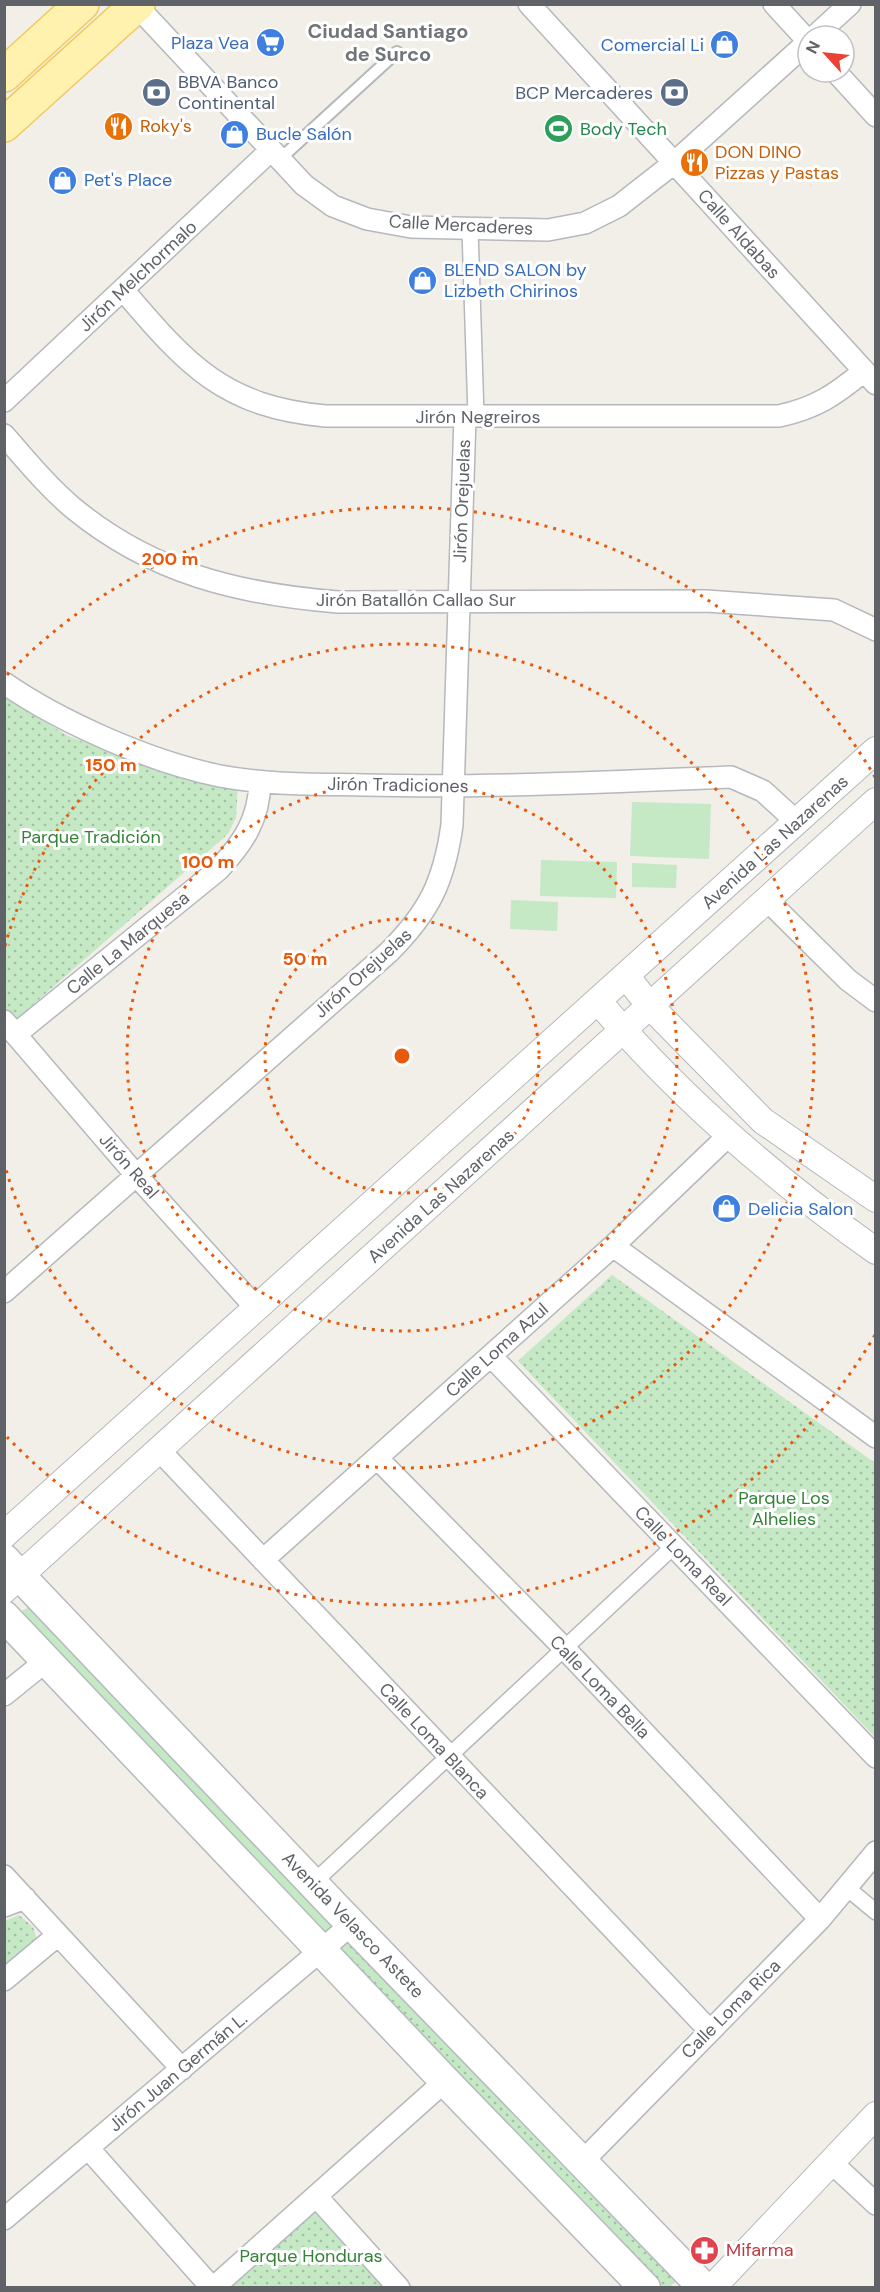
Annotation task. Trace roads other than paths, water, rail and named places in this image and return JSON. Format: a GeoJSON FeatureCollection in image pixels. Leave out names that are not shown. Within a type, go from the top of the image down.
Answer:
{"type":"FeatureCollection","features":[{"type":"Feature","properties":{"kind":"main road"},"geometry":{"type":"LineString","coordinates":[[4,75],[82,4]]}},
{"type":"Feature","properties":{"kind":"main road"},"geometry":{"type":"LineString","coordinates":[[4,125],[137,5]]}},
{"type":"Feature","properties":{"kind":"main road","name":"Avenida Velasco Astete"},"geometry":{"type":"LineString","coordinates":[[10,1575],[313,1883],[704,2288]]}},
{"type":"Feature","properties":{"kind":"main road"},"geometry":{"type":"LineString","coordinates":[[4,1616],[445,2081],[645,2288]]}},
{"type":"Feature","properties":{"kind":"street","name":"Calle Aldabas"},"geometry":{"type":"LineString","coordinates":[[529,4],[870,378]]}},
{"type":"Feature","properties":{"kind":"street"},"geometry":{"type":"LineString","coordinates":[[774,4],[796,29]]}},
{"type":"Feature","properties":{"kind":"street"},"geometry":{"type":"LineString","coordinates":[[828,24],[850,4]]}},
{"type":"Feature","properties":{"kind":"street","name":"Calle Mercaderes"},"geometry":{"type":"LineString","coordinates":[[137,5],[304,185],[333,206],[367,219],[411,227],[548,230],[585,223],[619,206],[674,163],[796,53]]}},
{"type":"Feature","properties":{"kind":"street"},"geometry":{"type":"LineString","coordinates":[[847,84],[876,116]]}},
{"type":"Feature","properties":{"kind":"street","name":"Jirón Melchormalo"},"geometry":{"type":"LineString","coordinates":[[4,401],[276,155]]}},
{"type":"Feature","properties":{"kind":"street"},"geometry":{"type":"LineString","coordinates":[[470,229],[471,417]]}},
{"type":"Feature","properties":{"kind":"street","name":"Jirón Negreiros"},"geometry":{"type":"LineString","coordinates":[[124,291],[172,347],[208,379],[237,396],[265,406],[308,415],[779,416],[805,410],[870,378]]}},
{"type":"Feature","properties":{"kind":"street","name":"Jirón Orejuelas"},"geometry":{"type":"LineString","coordinates":[[4,1292],[411,930],[428,907],[447,858],[453,788],[459,601],[471,417]]}},
{"type":"Feature","properties":{"kind":"street","name":"Jirón Batallón Callao Sur"},"geometry":{"type":"LineString","coordinates":[[4,435],[48,485],[72,507],[134,550],[175,570],[220,585],[278,597],[338,602],[717,602],[834,610],[876,630]]}},
{"type":"Feature","properties":{"kind":"street","name":"Jirón Tradiciones"},"geometry":{"type":"LineString","coordinates":[[4,683],[86,728],[148,755],[219,776],[260,782],[453,788],[731,777],[763,790],[797,822]]}},
{"type":"Feature","properties":{"kind":"street","name":"Avenida Las Nazarenas"},"geometry":{"type":"LineString","coordinates":[[4,1535],[876,750]]}},
{"type":"Feature","properties":{"kind":"street","name":"Calle La Marquesa"},"geometry":{"type":"LineString","coordinates":[[10,1027],[218,870],[239,847],[253,824],[260,802],[260,782]]}},
{"type":"Feature","properties":{"kind":"street","name":"Avenida Las Nazarenas"},"geometry":{"type":"LineString","coordinates":[[10,1575],[160,1451],[876,801]]}},
{"type":"Feature","properties":{"kind":"street"},"geometry":{"type":"LineString","coordinates":[[767,900],[848,980],[876,1001]]}},
{"type":"Feature","properties":{"kind":"street"},"geometry":{"type":"LineString","coordinates":[[626,976],[650,1006],[764,1121],[876,1199]]}},
{"type":"Feature","properties":{"kind":"street"},"geometry":{"type":"LineString","coordinates":[[598,1001],[623,1030],[728,1136],[818,1210],[876,1251]]}},
{"type":"Feature","properties":{"kind":"street","name":"Jirón Real"},"geometry":{"type":"LineString","coordinates":[[10,1027],[136,1175],[257,1309]]}},
{"type":"Feature","properties":{"kind":"street","name":"Calle Loma Azul"},"geometry":{"type":"LineString","coordinates":[[263,1560],[613,1246],[728,1136]]}},
{"type":"Feature","properties":{"kind":"street"},"geometry":{"type":"LineString","coordinates":[[613,1246],[876,1437]]}},
{"type":"Feature","properties":{"kind":"street","name":"Calle Loma Real"},"geometry":{"type":"LineString","coordinates":[[491,1356],[876,1756]]}},
{"type":"Feature","properties":{"kind":"street","name":"Calle Loma Blanca"},"geometry":{"type":"LineString","coordinates":[[160,1451],[709,2030]]}},
{"type":"Feature","properties":{"kind":"street","name":"Calle Loma Bella"},"geometry":{"type":"LineString","coordinates":[[377,1458],[565,1649],[820,1919]]}},
{"type":"Feature","properties":{"kind":"street"},"geometry":{"type":"LineString","coordinates":[[313,1883],[674,1546]]}},
{"type":"Feature","properties":{"kind":"street"},"geometry":{"type":"LineString","coordinates":[[4,1695],[46,1661]]}},
{"type":"Feature","properties":{"kind":"street","name":"Calle Loma Rica"},"geometry":{"type":"LineString","coordinates":[[582,2162],[820,1919],[876,1852]]}},
{"type":"Feature","properties":{"kind":"street"},"geometry":{"type":"LineString","coordinates":[[4,1876],[182,2069]]}},
{"type":"Feature","properties":{"kind":"street"},"geometry":{"type":"LineString","coordinates":[[847,1887],[876,1912]]}},
{"type":"Feature","properties":{"kind":"street"},"geometry":{"type":"LineString","coordinates":[[4,1906],[25,1898]]}},
{"type":"Feature","properties":{"kind":"street","name":"Jirón Juan Germán L."},"geometry":{"type":"LineString","coordinates":[[4,2219],[352,1924]]}},
{"type":"Feature","properties":{"kind":"street"},"geometry":{"type":"LineString","coordinates":[[4,1980],[58,1935]]}},
{"type":"Feature","properties":{"kind":"street"},"geometry":{"type":"LineString","coordinates":[[88,2148],[213,2288],[445,2081]]}},
{"type":"Feature","properties":{"kind":"street"},"geometry":{"type":"LineString","coordinates":[[712,2288],[876,2115]]}},
{"type":"Feature","properties":{"kind":"street"},"geometry":{"type":"LineString","coordinates":[[832,2163],[876,2204]]}},
{"type":"Feature","properties":{"kind":"street"},"geometry":{"type":"LineString","coordinates":[[316,2196],[399,2288]]}},
{"type":"Feature","properties":{"kind":"lane"},"geometry":{"type":"LineString","coordinates":[[276,155],[397,52]]}},
{"type":"Feature","properties":{"kind":"place","name":"Plaza Vea"},"geometry":{"type":"Point","coordinates":[270,43]}},
{"type":"Feature","properties":{"kind":"place","name":"Comercial Li"},"geometry":{"type":"Point","coordinates":[725,45]}},
{"type":"Feature","properties":{"kind":"place","name":"BBVA Banco Continental"},"geometry":{"type":"Point","coordinates":[157,92]}},
{"type":"Feature","properties":{"kind":"place","name":"BCP Mercaderes"},"geometry":{"type":"Point","coordinates":[674,93]}},
{"type":"Feature","properties":{"kind":"place","name":"Roky's"},"geometry":{"type":"Point","coordinates":[119,126]}},
{"type":"Feature","properties":{"kind":"place","name":"Body Tech"},"geometry":{"type":"Point","coordinates":[559,129]}},
{"type":"Feature","properties":{"kind":"place","name":"Bucle Salón"},"geometry":{"type":"Point","coordinates":[235,134]}},
{"type":"Feature","properties":{"kind":"place","name":"DON DINO Pizzas y Pastas"},"geometry":{"type":"Point","coordinates":[694,162]}},
{"type":"Feature","properties":{"kind":"place","name":"Pet's Place"},"geometry":{"type":"Point","coordinates":[63,180]}},
{"type":"Feature","properties":{"kind":"place","name":"BLEND SALON by Lizbeth Chirinos"},"geometry":{"type":"Point","coordinates":[423,280]}},
{"type":"Feature","properties":{"kind":"place","name":"Delicia Salon"},"geometry":{"type":"Point","coordinates":[727,1209]}},
{"type":"Feature","properties":{"kind":"place","name":"Mifarma"},"geometry":{"type":"Point","coordinates":[705,2250]}},
{"type":"Feature","properties":{"kind":"district","name":"Ciudad Santiago de Surco"},"geometry":{"type":"Point","coordinates":[388,42]}},
{"type":"Feature","properties":{"kind":"park label","name":"Parque Tradición"},"geometry":{"type":"Point","coordinates":[91,837]}},
{"type":"Feature","properties":{"kind":"park label","name":"Parque Los Alhelies"},"geometry":{"type":"Point","coordinates":[784,1508]}},
{"type":"Feature","properties":{"kind":"park label","name":"Parque Honduras"},"geometry":{"type":"Point","coordinates":[311,2256]}}]}
